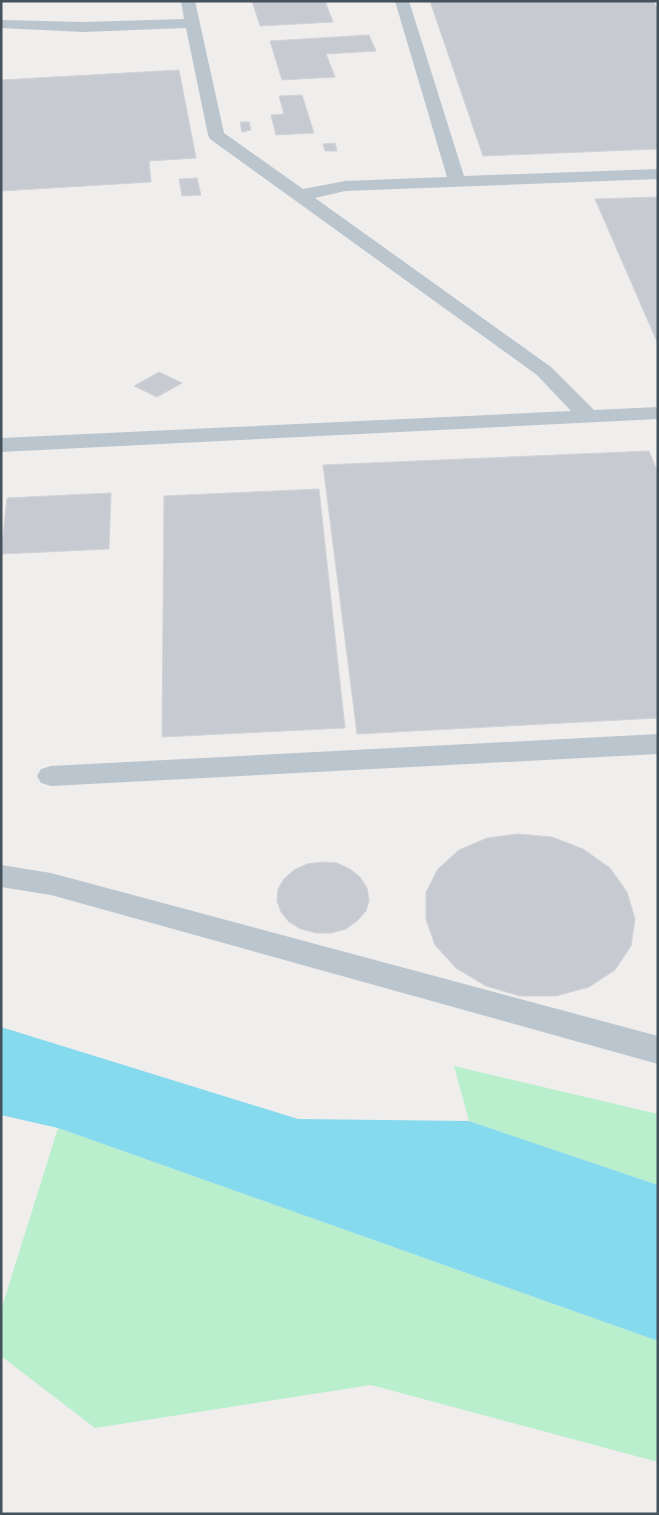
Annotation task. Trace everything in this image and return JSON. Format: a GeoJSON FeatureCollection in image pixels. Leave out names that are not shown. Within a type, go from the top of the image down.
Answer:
{"type":"FeatureCollection","features":[{"type":"Feature","properties":{"kind":"street"},"geometry":{"type":"LineString","coordinates":[[188,1],[216,135],[302,195],[544,371],[588,416]]}},
{"type":"Feature","properties":{"kind":"street"},"geometry":{"type":"LineString","coordinates":[[402,1],[457,181]]}},
{"type":"Feature","properties":{"kind":"street"},"geometry":{"type":"LineString","coordinates":[[1,24],[83,28],[193,23]]}},
{"type":"Feature","properties":{"kind":"street"},"geometry":{"type":"LineString","coordinates":[[302,195],[345,186],[658,174]]}},
{"type":"Feature","properties":{"kind":"street"},"geometry":{"type":"LineString","coordinates":[[1,446],[658,413]]}},
{"type":"Feature","properties":{"kind":"street"},"geometry":{"type":"LineString","coordinates":[[51,776],[658,744]]}},
{"type":"Feature","properties":{"kind":"street"},"geometry":{"type":"LineString","coordinates":[[1,876],[51,884],[658,1050]]}},
{"type":"Feature","properties":{"kind":"green space"},"geometry":{"type":"Polygon","coordinates":[[[454,1066],[658,1114],[658,1185],[469,1121],[454,1066]]]}},
{"type":"Feature","properties":{"kind":"green space"},"geometry":{"type":"Polygon","coordinates":[[[58,1128],[658,1341],[658,1462],[371,1385],[95,1428],[1,1356],[1,1310],[58,1128]]]}},
{"type":"Feature","properties":{"kind":"water"},"geometry":{"type":"Polygon","coordinates":[[[1,1027],[298,1119],[469,1121],[658,1185],[658,1341],[58,1128],[1,1115],[1,1027]]]}},
{"type":"Feature","properties":{"kind":"building"},"geometry":{"type":"Polygon","coordinates":[[[252,1],[325,1],[333,22],[260,26],[252,1]]]}},
{"type":"Feature","properties":{"kind":"building"},"geometry":{"type":"Polygon","coordinates":[[[430,1],[653,1],[658,9],[658,149],[483,156],[430,1]]]}},
{"type":"Feature","properties":{"kind":"building"},"geometry":{"type":"Polygon","coordinates":[[[369,35],[376,51],[326,54],[335,77],[282,80],[270,41],[369,35]]]}},
{"type":"Feature","properties":{"kind":"building"},"geometry":{"type":"Polygon","coordinates":[[[179,70],[196,158],[149,161],[151,182],[1,191],[1,80],[179,70]]]}},
{"type":"Feature","properties":{"kind":"building"},"geometry":{"type":"Polygon","coordinates":[[[302,95],[314,133],[276,135],[271,115],[284,114],[279,96],[302,95]]]}},
{"type":"Feature","properties":{"kind":"building"},"geometry":{"type":"Polygon","coordinates":[[[240,122],[249,122],[251,130],[242,132],[240,122]]]}},
{"type":"Feature","properties":{"kind":"building"},"geometry":{"type":"Polygon","coordinates":[[[335,143],[337,151],[325,151],[323,144],[335,143]]]}},
{"type":"Feature","properties":{"kind":"building"},"geometry":{"type":"Polygon","coordinates":[[[197,178],[201,195],[182,196],[179,179],[197,178]]]}},
{"type":"Feature","properties":{"kind":"building"},"geometry":{"type":"Polygon","coordinates":[[[658,197],[658,344],[595,199],[658,197]]]}},
{"type":"Feature","properties":{"kind":"building"},"geometry":{"type":"Polygon","coordinates":[[[159,372],[182,383],[157,397],[134,386],[159,372]]]}},
{"type":"Feature","properties":{"kind":"building"},"geometry":{"type":"Polygon","coordinates":[[[649,451],[658,473],[658,718],[357,734],[323,465],[649,451]]]}},
{"type":"Feature","properties":{"kind":"building"},"geometry":{"type":"Polygon","coordinates":[[[319,489],[345,728],[162,737],[164,496],[319,489]]]}},
{"type":"Feature","properties":{"kind":"building"},"geometry":{"type":"Polygon","coordinates":[[[111,493],[109,549],[1,554],[7,498],[111,493]]]}},
{"type":"Feature","properties":{"kind":"building"},"geometry":{"type":"Polygon","coordinates":[[[518,834],[552,837],[583,849],[610,868],[627,892],[635,919],[631,946],[615,970],[589,987],[556,996],[520,996],[486,986],[456,968],[435,945],[426,919],[426,892],[438,869],[459,850],[487,838],[518,834]]]}},
{"type":"Feature","properties":{"kind":"building"},"geometry":{"type":"Polygon","coordinates":[[[337,863],[350,869],[360,877],[367,888],[369,900],[366,911],[357,921],[346,929],[331,933],[316,933],[301,929],[289,922],[281,912],[277,901],[278,889],[284,879],[294,870],[307,864],[337,863]]]}}]}
